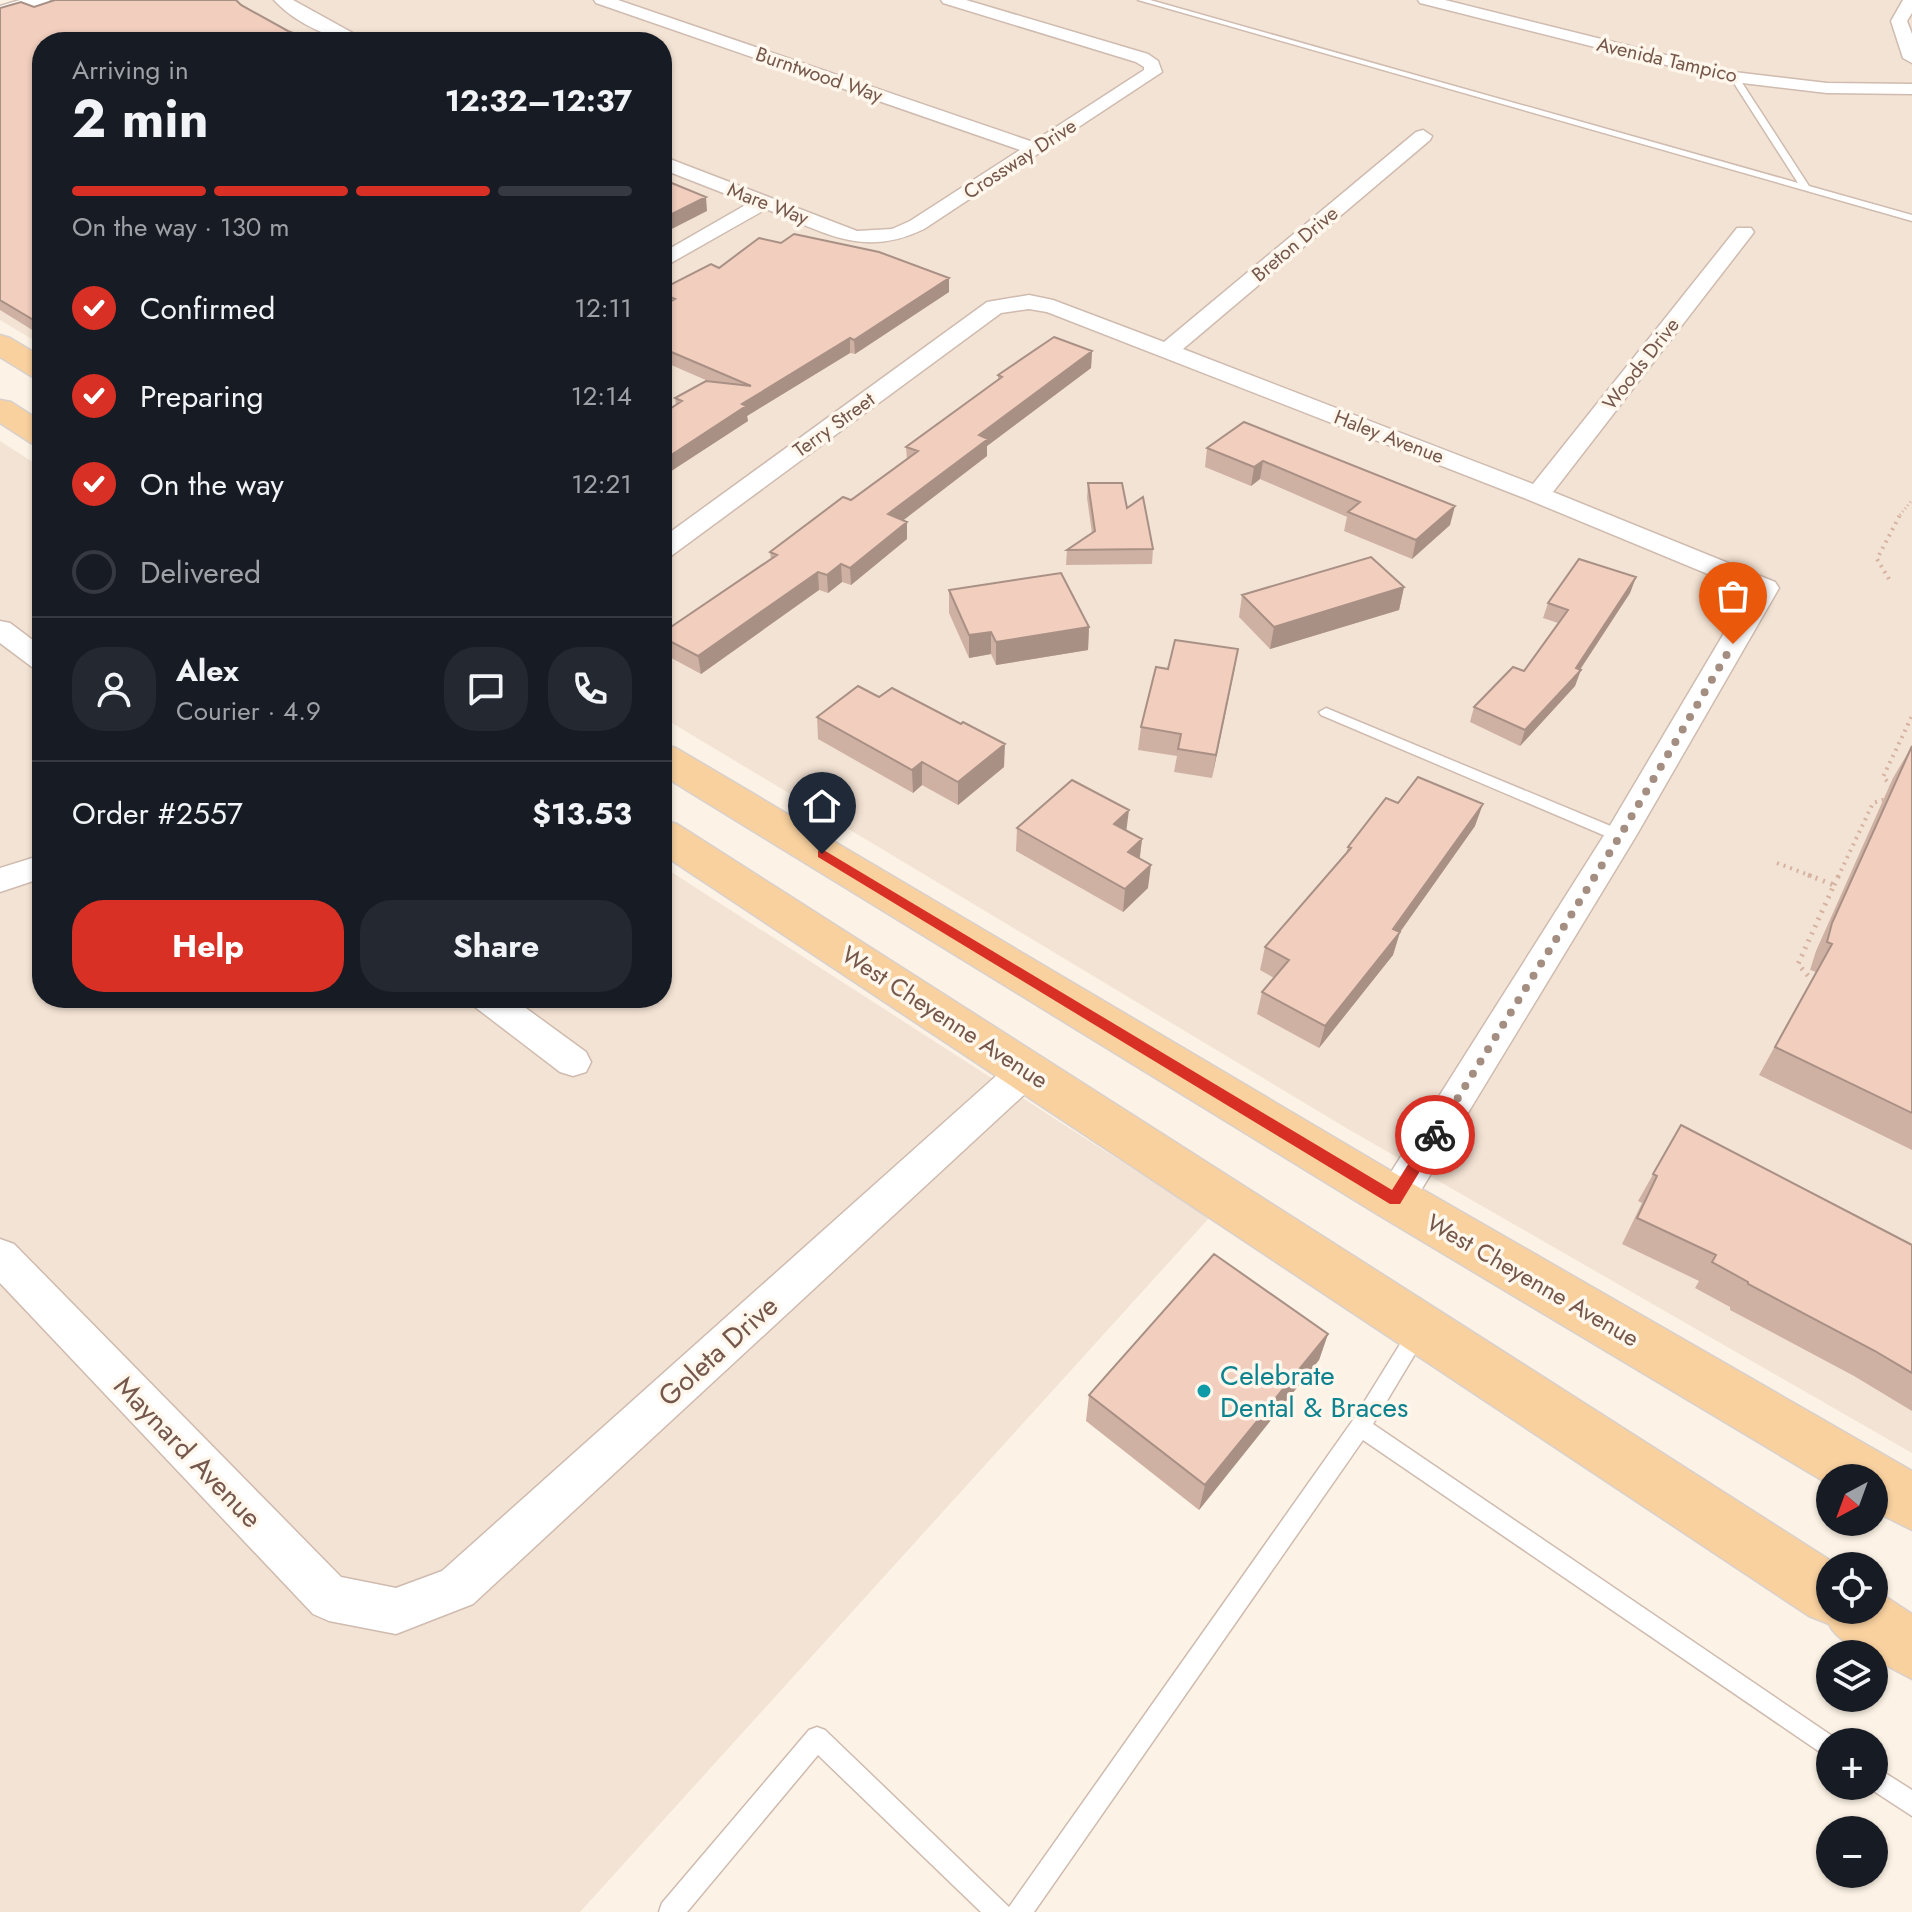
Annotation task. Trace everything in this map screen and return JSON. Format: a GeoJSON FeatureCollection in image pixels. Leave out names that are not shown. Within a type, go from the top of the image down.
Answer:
{"type":"FeatureCollection","features":[{"type":"Feature","properties":{"kind":"main road"},"geometry":{"type":"LineString","coordinates":[[0,344],[32,364]]}},
{"type":"Feature","properties":{"kind":"main road"},"geometry":{"type":"LineString","coordinates":[[0,409],[32,430]]}},
{"type":"Feature","properties":{"kind":"main road","name":"West Cheyenne Avenue"},"geometry":{"type":"LineString","coordinates":[[672,763],[1395,1199],[1847,1464]]}},
{"type":"Feature","properties":{"kind":"main road"},"geometry":{"type":"LineString","coordinates":[[672,789],[757,836],[822,854]]}},
{"type":"Feature","properties":{"kind":"main road","name":"West Cheyenne Avenue"},"geometry":{"type":"LineString","coordinates":[[672,840],[1816,1586]]}},
{"type":"Feature","properties":{"kind":"main road","name":"West Cheyenne Avenue"},"geometry":{"type":"LineString","coordinates":[[1888,1488],[1912,1502]]}},
{"type":"Feature","properties":{"kind":"main road"},"geometry":{"type":"LineString","coordinates":[[1874,1624],[1912,1649]]}},
{"type":"Feature","properties":{"kind":"street"},"geometry":{"type":"LineString","coordinates":[[0,13],[40,0]]}},
{"type":"Feature","properties":{"kind":"street"},"geometry":{"type":"LineString","coordinates":[[282,0],[337,32]]}},
{"type":"Feature","properties":{"kind":"street","name":"Burntwood Way"},"geometry":{"type":"LineString","coordinates":[[602,0],[1036,149]]}},
{"type":"Feature","properties":{"kind":"street","name":"Crossway Drive"},"geometry":{"type":"LineString","coordinates":[[875,237],[896,235],[917,225],[1153,72],[1152,65],[1142,58],[949,0]]}},
{"type":"Feature","properties":{"kind":"street","name":"Avenida Tampico"},"geometry":{"type":"LineString","coordinates":[[1426,0],[1734,77],[1827,88],[1912,89]]}},
{"type":"Feature","properties":{"kind":"street"},"geometry":{"type":"LineString","coordinates":[[1911,0],[1899,21],[1912,58]]}},
{"type":"Feature","properties":{"kind":"street","name":"Breton Drive"},"geometry":{"type":"LineString","coordinates":[[1167,351],[1423,136]]}},
{"type":"Feature","properties":{"kind":"street","name":"Mare Way"},"geometry":{"type":"LineString","coordinates":[[672,166],[855,237],[875,237]]}},
{"type":"Feature","properties":{"kind":"street"},"geometry":{"type":"LineString","coordinates":[[672,256],[763,203]]}},
{"type":"Feature","properties":{"kind":"street","name":"Woods Drive"},"geometry":{"type":"LineString","coordinates":[[1538,495],[1744,232]]}},
{"type":"Feature","properties":{"kind":"street","name":"Haley Avenue"},"geometry":{"type":"LineString","coordinates":[[1008,303],[1053,307],[1538,495],[1765,588],[1620,836]]}},
{"type":"Feature","properties":{"kind":"street","name":"Terry Street"},"geometry":{"type":"LineString","coordinates":[[672,543],[995,307],[1008,303]]}},
{"type":"Feature","properties":{"kind":"street"},"geometry":{"type":"LineString","coordinates":[[0,629],[32,653]]}},
{"type":"Feature","properties":{"kind":"street"},"geometry":{"type":"LineString","coordinates":[[1395,1199],[1620,836]]}},
{"type":"Feature","properties":{"kind":"street"},"geometry":{"type":"LineString","coordinates":[[0,880],[32,869]]}},
{"type":"Feature","properties":{"kind":"street"},"geometry":{"type":"LineString","coordinates":[[500,1008],[573,1062]]}},
{"type":"Feature","properties":{"kind":"street","name":"Goleta Drive"},"geometry":{"type":"LineString","coordinates":[[396,1611],[457,1588],[1027,1070]]}},
{"type":"Feature","properties":{"kind":"street","name":"Maynard Avenue"},"geometry":{"type":"LineString","coordinates":[[0,1256],[329,1598],[396,1611]]}},
{"type":"Feature","properties":{"kind":"lane"},"geometry":{"type":"LineString","coordinates":[[1142,0],[1912,218]]}},
{"type":"Feature","properties":{"kind":"lane"},"geometry":{"type":"LineString","coordinates":[[1734,77],[1805,187]]}},
{"type":"Feature","properties":{"kind":"lane"},"geometry":{"type":"LineString","coordinates":[[1326,712],[1620,836]]}},
{"type":"Feature","properties":{"kind":"lane"},"geometry":{"type":"LineString","coordinates":[[1019,1912],[1360,1427],[1422,1327]]}},
{"type":"Feature","properties":{"kind":"lane"},"geometry":{"type":"LineString","coordinates":[[1360,1427],[1816,1738]]}},
{"type":"Feature","properties":{"kind":"lane"},"geometry":{"type":"LineString","coordinates":[[671,1912],[817,1738],[999,1912]]}},
{"type":"Feature","properties":{"kind":"lane"},"geometry":{"type":"LineString","coordinates":[[1888,1788],[1912,1804]]}},
{"type":"Feature","properties":{"kind":"path"},"geometry":{"type":"LineString","coordinates":[[1889,579],[1877,559],[1911,502]]}},
{"type":"Feature","properties":{"kind":"path"},"geometry":{"type":"LineString","coordinates":[[1817,988],[1798,964],[1873,803],[1888,799],[1894,792],[1892,784],[1883,777],[1912,716]]}},
{"type":"Feature","properties":{"kind":"path"},"geometry":{"type":"LineString","coordinates":[[1777,863],[1834,885]]}},
{"type":"Feature","properties":{"kind":"shaded area"},"geometry":{"type":"Polygon","coordinates":[[[81,0],[1912,0],[1912,1453],[1348,1129],[672,723],[672,32],[32,32],[32,339],[0,320],[0,28],[81,0]]]}},
{"type":"Feature","properties":{"kind":"shaded area"},"geometry":{"type":"Polygon","coordinates":[[[0,441],[32,462],[32,1008],[672,1008],[672,872],[1209,1218],[580,1912],[0,1912],[0,441]]]}},
{"type":"Feature","properties":{"kind":"building"},"geometry":{"type":"Polygon","coordinates":[[[55,0],[236,0],[291,32],[32,32],[32,319],[0,300],[0,8],[21,2],[34,7],[55,0]]]}},
{"type":"Feature","properties":{"kind":"building"},"geometry":{"type":"Polygon","coordinates":[[[672,183],[706,197],[672,214],[672,183]]]}},
{"type":"Feature","properties":{"kind":"building"},"geometry":{"type":"Polygon","coordinates":[[[794,234],[879,252],[949,278],[854,340],[850,338],[742,404],[746,406],[672,454],[672,408],[682,401],[675,398],[706,381],[751,386],[672,352],[672,301],[675,299],[672,298],[672,284],[711,264],[719,268],[759,238],[781,243],[794,234]]]}},
{"type":"Feature","properties":{"kind":"building"},"geometry":{"type":"Polygon","coordinates":[[[1054,337],[1092,351],[979,435],[988,439],[888,514],[907,522],[850,568],[841,564],[827,575],[818,572],[698,656],[672,642],[672,626],[777,555],[770,552],[843,497],[851,500],[918,451],[906,447],[1002,377],[998,375],[1054,337]]]}},
{"type":"Feature","properties":{"kind":"building"},"geometry":{"type":"Polygon","coordinates":[[[1244,422],[1455,506],[1416,540],[1348,512],[1360,502],[1263,461],[1254,467],[1207,448],[1244,422]]]}},
{"type":"Feature","properties":{"kind":"building"},"geometry":{"type":"Polygon","coordinates":[[[1088,483],[1122,483],[1127,508],[1143,497],[1153,549],[1067,550],[1095,531],[1088,483]]]}},
{"type":"Feature","properties":{"kind":"building"},"geometry":{"type":"Polygon","coordinates":[[[1371,557],[1404,587],[1274,627],[1242,595],[1371,557]]]}},
{"type":"Feature","properties":{"kind":"building"},"geometry":{"type":"Polygon","coordinates":[[[1579,559],[1636,577],[1576,668],[1581,670],[1525,730],[1474,707],[1513,667],[1524,671],[1568,610],[1548,603],[1579,559]]]}},
{"type":"Feature","properties":{"kind":"building"},"geometry":{"type":"Polygon","coordinates":[[[1061,573],[1089,627],[996,642],[991,632],[969,635],[949,590],[1061,573]]]}},
{"type":"Feature","properties":{"kind":"building"},"geometry":{"type":"Polygon","coordinates":[[[1175,640],[1238,649],[1216,755],[1178,749],[1181,734],[1141,727],[1156,667],[1168,669],[1175,640]]]}},
{"type":"Feature","properties":{"kind":"building"},"geometry":{"type":"Polygon","coordinates":[[[858,686],[879,697],[892,688],[1005,744],[958,782],[922,762],[912,770],[817,717],[858,686]]]}},
{"type":"Feature","properties":{"kind":"building"},"geometry":{"type":"Polygon","coordinates":[[[1912,746],[1912,1113],[1775,1047],[1832,944],[1827,942],[1832,923],[1912,746]]]}},
{"type":"Feature","properties":{"kind":"building"},"geometry":{"type":"Polygon","coordinates":[[[1418,777],[1483,804],[1393,929],[1400,932],[1325,1026],[1262,992],[1289,960],[1265,947],[1351,848],[1348,847],[1386,798],[1398,803],[1418,777]]]}},
{"type":"Feature","properties":{"kind":"building"},"geometry":{"type":"Polygon","coordinates":[[[1072,780],[1129,810],[1114,824],[1142,839],[1128,852],[1151,865],[1125,889],[1017,828],[1072,780]]]}},
{"type":"Feature","properties":{"kind":"building"},"geometry":{"type":"Polygon","coordinates":[[[1681,1125],[1912,1245],[1912,1373],[1748,1284],[1712,1262],[1716,1255],[1637,1218],[1657,1176],[1653,1174],[1681,1125]]]}},
{"type":"Feature","properties":{"kind":"building","name":"Celebrate Dental & Braces"},"geometry":{"type":"Polygon","coordinates":[[[1214,1254],[1328,1334],[1205,1485],[1089,1395],[1214,1254]]]}},
{"type":"Feature","properties":{"kind":"way so far"},"geometry":{"type":"LineString","coordinates":[[1435,1135],[1620,836],[1733,644]]}},
{"type":"Feature","properties":{"kind":"place","name":"Celebrate Dental & Braces"},"geometry":{"type":"Point","coordinates":[1204,1391]}},
{"type":"Feature","properties":{"kind":"route"},"geometry":{"type":"LineString","coordinates":[[822,854],[1395,1199],[1435,1135]]}}]}
